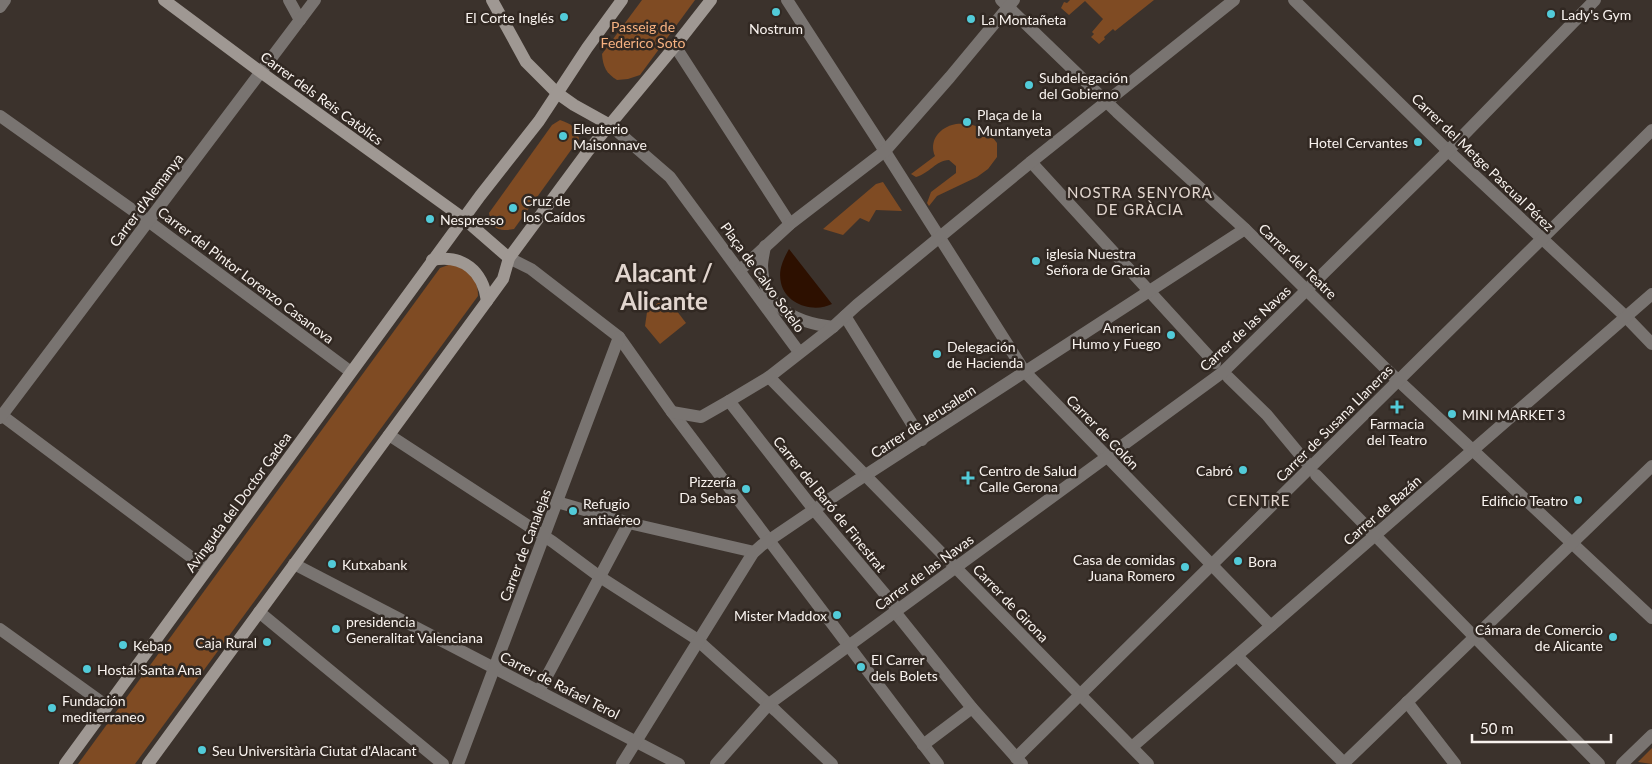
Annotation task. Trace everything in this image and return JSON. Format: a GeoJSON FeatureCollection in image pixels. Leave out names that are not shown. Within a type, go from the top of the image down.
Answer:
{"type":"FeatureCollection","features":[{"type":"Feature","properties":{"kind":"street"},"geometry":{"type":"LineString","coordinates":[[0,7],[5,0]]}},
{"type":"Feature","properties":{"kind":"street","name":"Carrer dels Reis Catòlics"},"geometry":{"type":"LineString","coordinates":[[164,0],[463,218]]}},
{"type":"Feature","properties":{"kind":"street"},"geometry":{"type":"LineString","coordinates":[[289,0],[300,20]]}},
{"type":"Feature","properties":{"kind":"street","name":"Carrer d'Alemanya"},"geometry":{"type":"LineString","coordinates":[[1,416],[262,73],[315,0]]}},
{"type":"Feature","properties":{"kind":"street","name":"Plaça de Calvo Sotelo"},"geometry":{"type":"LineString","coordinates":[[492,0],[526,62],[557,93],[610,125],[670,176],[799,352],[769,377],[700,416],[672,412]]}},
{"type":"Feature","properties":{"kind":"street"},"geometry":{"type":"LineString","coordinates":[[622,0],[539,121],[463,218],[509,258],[530,270],[619,337],[672,412],[938,764]]}},
{"type":"Feature","properties":{"kind":"street"},"geometry":{"type":"LineString","coordinates":[[148,764],[487,302],[503,279],[509,258],[610,125],[711,0]]}},
{"type":"Feature","properties":{"kind":"street"},"geometry":{"type":"LineString","coordinates":[[787,0],[939,238]]}},
{"type":"Feature","properties":{"kind":"street"},"geometry":{"type":"LineString","coordinates":[[799,352],[833,327],[1031,162],[1234,0]]}},
{"type":"Feature","properties":{"kind":"street","name":"Carrer del Metge Pascual Pérez"},"geometry":{"type":"LineString","coordinates":[[1294,0],[1652,344]]}},
{"type":"Feature","properties":{"kind":"street","name":"Carrer de las Navas"},"geometry":{"type":"LineString","coordinates":[[716,764],[769,704],[1223,372],[1448,150],[1595,0]]}},
{"type":"Feature","properties":{"kind":"street"},"geometry":{"type":"LineString","coordinates":[[740,270],[790,224],[885,151],[950,77],[1008,2]]}},
{"type":"Feature","properties":{"kind":"street","name":"Carrer del Teatre"},"geometry":{"type":"LineString","coordinates":[[1008,2],[1107,102],[1652,618]]}},
{"type":"Feature","properties":{"kind":"street"},"geometry":{"type":"LineString","coordinates":[[675,46],[790,224]]}},
{"type":"Feature","properties":{"kind":"street","name":"Carrer del Pintor Lorenzo Casanova"},"geometry":{"type":"LineString","coordinates":[[0,116],[148,221],[350,372]]}},
{"type":"Feature","properties":{"kind":"street","name":"Carrer de Susana Llaneras"},"geometry":{"type":"LineString","coordinates":[[1019,761],[1080,695],[1652,130]]}},
{"type":"Feature","properties":{"kind":"street"},"geometry":{"type":"LineString","coordinates":[[1031,162],[1215,363]]}},
{"type":"Feature","properties":{"kind":"street","name":"Avinguda del Doctor Gadea"},"geometry":{"type":"LineString","coordinates":[[67,763],[463,218]]}},
{"type":"Feature","properties":{"kind":"street","name":"Carrer de Jerusalem"},"geometry":{"type":"LineString","coordinates":[[753,553],[1024,372],[1244,230]]}},
{"type":"Feature","properties":{"kind":"street","name":"Carrer de Colón"},"geometry":{"type":"LineString","coordinates":[[939,238],[1024,372],[1271,626]]}},
{"type":"Feature","properties":{"kind":"street"},"geometry":{"type":"LineString","coordinates":[[765,246],[762,266],[766,285],[773,299],[784,310],[799,320],[833,327]]}},
{"type":"Feature","properties":{"kind":"street"},"geometry":{"type":"LineString","coordinates":[[432,260],[444,258],[457,260],[470,267],[482,282],[487,302]]}},
{"type":"Feature","properties":{"kind":"street","name":"Carrer de Bazán"},"geometry":{"type":"LineString","coordinates":[[1132,747],[1652,294]]}},
{"type":"Feature","properties":{"kind":"street"},"geometry":{"type":"LineString","coordinates":[[845,316],[922,440]]}},
{"type":"Feature","properties":{"kind":"street","name":"Carrer de Canalejas"},"geometry":{"type":"LineString","coordinates":[[458,764],[619,337]]}},
{"type":"Feature","properties":{"kind":"street","name":"Carrer de Girona"},"geometry":{"type":"LineString","coordinates":[[769,377],[1148,764]]}},
{"type":"Feature","properties":{"kind":"street"},"geometry":{"type":"LineString","coordinates":[[1228,377],[1267,415],[1306,462]]}},
{"type":"Feature","properties":{"kind":"street","name":"Carrer del Baró de Finestrat"},"geometry":{"type":"LineString","coordinates":[[729,401],[815,511],[895,606],[895,612],[972,708],[1019,761]]}},
{"type":"Feature","properties":{"kind":"street"},"geometry":{"type":"LineString","coordinates":[[1,416],[208,569]]}},
{"type":"Feature","properties":{"kind":"street"},"geometry":{"type":"LineString","coordinates":[[389,436],[544,536],[600,576],[698,641],[769,704],[832,764]]}},
{"type":"Feature","properties":{"kind":"street"},"geometry":{"type":"LineString","coordinates":[[1237,656],[1343,763],[1652,466]]}},
{"type":"Feature","properties":{"kind":"street"},"geometry":{"type":"LineString","coordinates":[[1316,475],[1599,764]]}},
{"type":"Feature","properties":{"kind":"street"},"geometry":{"type":"LineString","coordinates":[[557,502],[753,553],[622,764]]}},
{"type":"Feature","properties":{"kind":"street"},"geometry":{"type":"LineString","coordinates":[[539,691],[629,522]]}},
{"type":"Feature","properties":{"kind":"street","name":"Carrer de Rafael Terol"},"geometry":{"type":"LineString","coordinates":[[294,564],[679,764]]}},
{"type":"Feature","properties":{"kind":"street"},"geometry":{"type":"LineString","coordinates":[[259,612],[444,764]]}},
{"type":"Feature","properties":{"kind":"street"},"geometry":{"type":"LineString","coordinates":[[0,629],[108,706]]}},
{"type":"Feature","properties":{"kind":"street"},"geometry":{"type":"LineString","coordinates":[[1406,702],[1456,764]]}},
{"type":"Feature","properties":{"kind":"street"},"geometry":{"type":"LineString","coordinates":[[923,745],[972,708]]}},
{"type":"Feature","properties":{"kind":"street"},"geometry":{"type":"LineString","coordinates":[[1622,764],[1652,735]]}},
{"type":"Feature","properties":{"kind":"green space","name":"Passeig de Federico Soto"},"geometry":{"type":"Polygon","coordinates":[[[642,0],[695,0],[640,75],[617,80],[606,69],[602,54],[642,0]]]}},
{"type":"Feature","properties":{"kind":"green space"},"geometry":{"type":"Polygon","coordinates":[[[1070,0],[1154,0],[1115,31],[1113,29],[1099,44],[1091,37],[1094,34],[1092,32],[1103,19],[1085,1],[1069,15],[1061,8],[1064,2],[1067,3],[1070,0]]]}},
{"type":"Feature","properties":{"kind":"green space"},"geometry":{"type":"Polygon","coordinates":[[[560,120],[573,126],[579,139],[514,229],[504,230],[497,228],[492,223],[489,213],[552,125],[560,120]]]}},
{"type":"Feature","properties":{"kind":"green space"},"geometry":{"type":"Polygon","coordinates":[[[954,124],[969,124],[986,129],[997,143],[997,157],[988,169],[977,177],[937,196],[929,206],[927,203],[931,192],[956,173],[956,166],[949,160],[936,165],[916,177],[911,174],[935,156],[933,146],[939,133],[954,124]]]}},
{"type":"Feature","properties":{"kind":"green space"},"geometry":{"type":"Polygon","coordinates":[[[883,182],[902,211],[876,210],[869,222],[860,218],[843,235],[823,229],[876,184],[883,182]]]}},
{"type":"Feature","properties":{"kind":"green space"},"geometry":{"type":"Polygon","coordinates":[[[451,264],[462,268],[471,275],[478,289],[478,296],[135,764],[78,764],[440,268],[451,264]]]}},
{"type":"Feature","properties":{"kind":"green space"},"geometry":{"type":"Polygon","coordinates":[[[670,302],[686,323],[660,344],[645,326],[647,312],[658,303],[670,302]]]}},
{"type":"Feature","properties":{"kind":"green space"},"geometry":{"type":"Polygon","coordinates":[[[1652,748],[1652,764],[1638,762],[1652,748]]]}},
{"type":"Feature","properties":{"kind":"shaded area"},"geometry":{"type":"Polygon","coordinates":[[[789,249],[832,304],[825,307],[809,307],[795,302],[784,291],[780,274],[783,261],[789,249]]]}},
{"type":"Feature","properties":{"kind":"place","name":"Nostrum"},"geometry":{"type":"Point","coordinates":[776,12]}},
{"type":"Feature","properties":{"kind":"place","name":"Lady's Gym"},"geometry":{"type":"Point","coordinates":[1551,14]}},
{"type":"Feature","properties":{"kind":"place","name":"El Corte Inglés"},"geometry":{"type":"Point","coordinates":[564,17]}},
{"type":"Feature","properties":{"kind":"place","name":"La Montañeta"},"geometry":{"type":"Point","coordinates":[971,19]}},
{"type":"Feature","properties":{"kind":"place","name":"Subdelegación del Gobierno"},"geometry":{"type":"Point","coordinates":[1029,85]}},
{"type":"Feature","properties":{"kind":"place","name":"Plaça de la Muntanyeta"},"geometry":{"type":"Point","coordinates":[967,122]}},
{"type":"Feature","properties":{"kind":"place","name":"Eleuterio Maisonnave"},"geometry":{"type":"Point","coordinates":[563,136]}},
{"type":"Feature","properties":{"kind":"place","name":"Hotel Cervantes"},"geometry":{"type":"Point","coordinates":[1418,142]}},
{"type":"Feature","properties":{"kind":"place","name":"Cruz de los Caídos"},"geometry":{"type":"Point","coordinates":[513,208]}},
{"type":"Feature","properties":{"kind":"place","name":"Nespresso"},"geometry":{"type":"Point","coordinates":[430,219]}},
{"type":"Feature","properties":{"kind":"place","name":"iglesia Nuestra Señora de Gracia"},"geometry":{"type":"Point","coordinates":[1036,261]}},
{"type":"Feature","properties":{"kind":"place","name":"American Humo y Fuego"},"geometry":{"type":"Point","coordinates":[1171,335]}},
{"type":"Feature","properties":{"kind":"place","name":"Delegación de Hacienda"},"geometry":{"type":"Point","coordinates":[937,354]}},
{"type":"Feature","properties":{"kind":"place","name":"Farmacia del Teatro"},"geometry":{"type":"Point","coordinates":[1397,407]}},
{"type":"Feature","properties":{"kind":"place","name":"MINI MARKET 3"},"geometry":{"type":"Point","coordinates":[1452,414]}},
{"type":"Feature","properties":{"kind":"place","name":"Cabró"},"geometry":{"type":"Point","coordinates":[1243,470]}},
{"type":"Feature","properties":{"kind":"place","name":"Centro de Salud Calle Gerona"},"geometry":{"type":"Point","coordinates":[968,478]}},
{"type":"Feature","properties":{"kind":"place","name":"Pizzería Da Sebas"},"geometry":{"type":"Point","coordinates":[746,489]}},
{"type":"Feature","properties":{"kind":"place","name":"Edificio Teatro"},"geometry":{"type":"Point","coordinates":[1578,500]}},
{"type":"Feature","properties":{"kind":"place","name":"Refugio antiaéreo"},"geometry":{"type":"Point","coordinates":[573,511]}},
{"type":"Feature","properties":{"kind":"place","name":"Bora"},"geometry":{"type":"Point","coordinates":[1238,561]}},
{"type":"Feature","properties":{"kind":"place","name":"Kutxabank"},"geometry":{"type":"Point","coordinates":[332,564]}},
{"type":"Feature","properties":{"kind":"place","name":"Casa de comidas Juana Romero"},"geometry":{"type":"Point","coordinates":[1185,567]}},
{"type":"Feature","properties":{"kind":"place","name":"Mister Maddox"},"geometry":{"type":"Point","coordinates":[837,615]}},
{"type":"Feature","properties":{"kind":"place","name":"presidencia Generalitat Valenciana"},"geometry":{"type":"Point","coordinates":[336,629]}},
{"type":"Feature","properties":{"kind":"place","name":"Cámara de Comercio de Alicante"},"geometry":{"type":"Point","coordinates":[1613,637]}},
{"type":"Feature","properties":{"kind":"place","name":"Caja Rural"},"geometry":{"type":"Point","coordinates":[267,642]}},
{"type":"Feature","properties":{"kind":"place","name":"Kebap"},"geometry":{"type":"Point","coordinates":[123,645]}},
{"type":"Feature","properties":{"kind":"place","name":"El Carrer dels Bolets"},"geometry":{"type":"Point","coordinates":[861,667]}},
{"type":"Feature","properties":{"kind":"place","name":"Hostal Santa Ana"},"geometry":{"type":"Point","coordinates":[87,669]}},
{"type":"Feature","properties":{"kind":"place","name":"Fundación mediterraneo"},"geometry":{"type":"Point","coordinates":[52,708]}},
{"type":"Feature","properties":{"kind":"place","name":"Seu Universitària Ciutat d'Alacant"},"geometry":{"type":"Point","coordinates":[202,750]}},
{"type":"Feature","properties":{"kind":"district","name":"NOSTRA SENYORA DE GRÀCIA"},"geometry":{"type":"Point","coordinates":[1140,200]}},
{"type":"Feature","properties":{"kind":"district","name":"Alacant / Alicante"},"geometry":{"type":"Point","coordinates":[664,286]}},
{"type":"Feature","properties":{"kind":"district","name":"CENTRE"},"geometry":{"type":"Point","coordinates":[1259,500]}}]}
